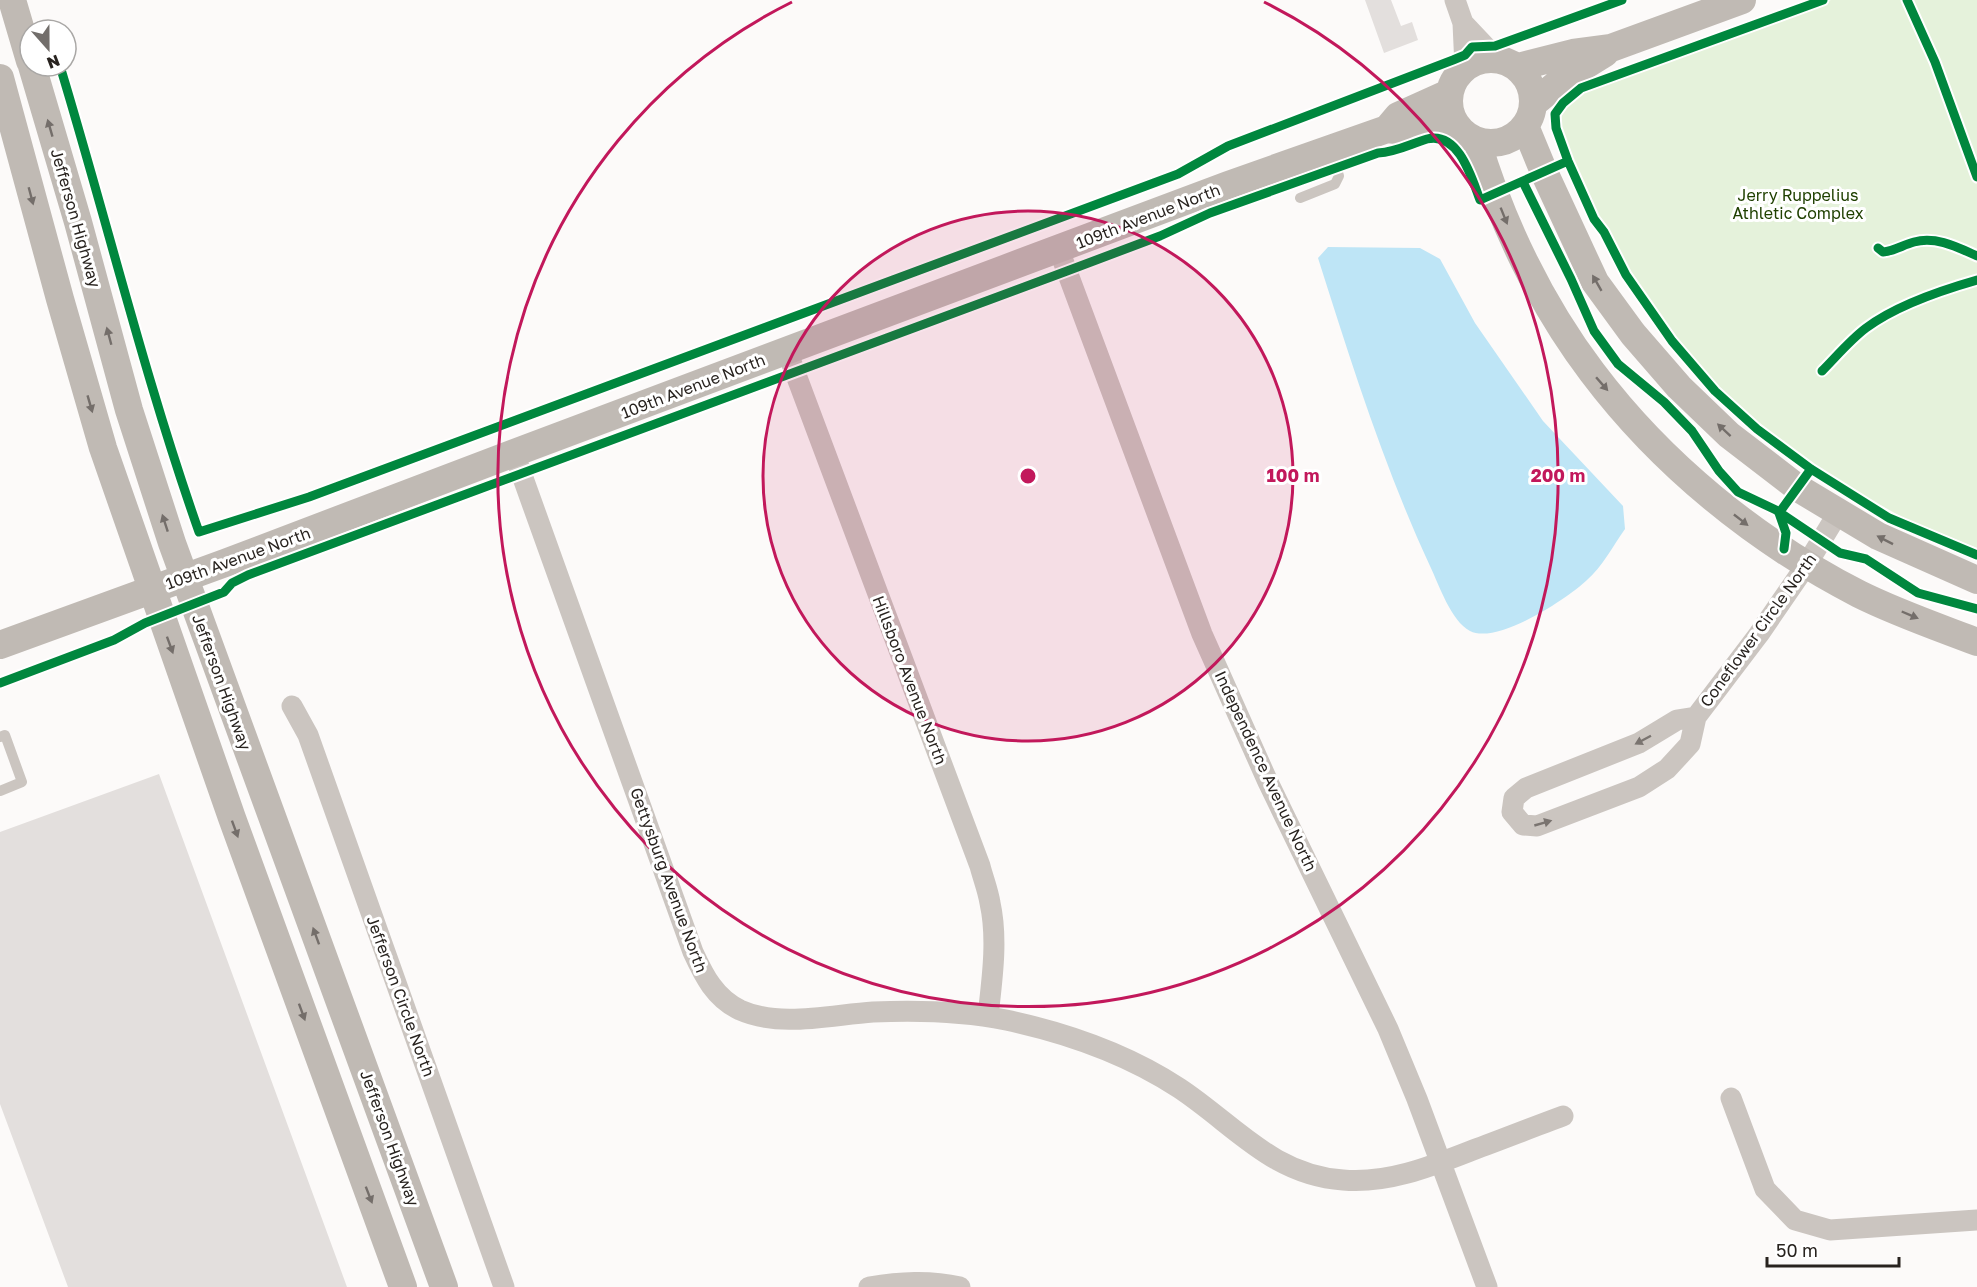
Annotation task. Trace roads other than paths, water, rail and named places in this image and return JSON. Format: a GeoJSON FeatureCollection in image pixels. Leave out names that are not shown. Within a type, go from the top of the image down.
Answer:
{"type":"FeatureCollection","features":[{"type":"Feature","properties":{"kind":"street"},"geometry":{"type":"LineString","coordinates":[[12,0],[18,20]]}},
{"type":"Feature","properties":{"kind":"street"},"geometry":{"type":"LineString","coordinates":[[1455,0],[1463,23],[1465,67]]}},
{"type":"Feature","properties":{"kind":"street"},"geometry":{"type":"LineString","coordinates":[[1742,0],[1611,48],[1508,63],[1481,60],[1465,67],[1458,74],[1449,93],[1449,105],[1485,168],[1510,233],[1549,307],[1592,372],[1642,431],[1696,484],[1747,525],[1807,564],[1860,595],[1977,642]]}},
{"type":"Feature","properties":{"kind":"street"},"geometry":{"type":"LineString","coordinates":[[1463,23],[1508,63],[1526,75],[1532,88],[1529,115],[1544,172],[1595,282],[1633,334],[1679,387],[1729,435],[1798,488],[1898,546],[1977,579]]}},
{"type":"Feature","properties":{"kind":"street"},"geometry":{"type":"LineString","coordinates":[[1467,133],[1493,143],[1505,141],[1516,135],[1529,115],[1563,79],[1611,48]]}},
{"type":"Feature","properties":{"kind":"street"},"geometry":{"type":"LineString","coordinates":[[0,78],[103,448],[151,590],[326,1080],[403,1287]]}},
{"type":"Feature","properties":{"kind":"street","name":"Jefferson Highway"},"geometry":{"type":"LineString","coordinates":[[36,78],[78,222],[129,410],[184,578],[444,1287]]}},
{"type":"Feature","properties":{"kind":"street","name":"109th Avenue North"},"geometry":{"type":"LineString","coordinates":[[1387,129],[1398,116],[1449,93]]}},
{"type":"Feature","properties":{"kind":"street","name":"109th Avenue North"},"geometry":{"type":"LineString","coordinates":[[0,645],[1059,250],[1227,185],[1387,129],[1405,131],[1426,126],[1467,133]]}},
{"type":"Feature","properties":{"kind":"street","name":"Independence Avenue North"},"geometry":{"type":"LineString","coordinates":[[1059,250],[1202,634],[1264,772],[1388,1029],[1487,1287]]}},
{"type":"Feature","properties":{"kind":"street","name":"Hillsboro Avenue North"},"geometry":{"type":"LineString","coordinates":[[787,351],[980,866],[991,904],[993,936],[988,1016]]}},
{"type":"Feature","properties":{"kind":"street","name":"Gettysburg Avenue North"},"geometry":{"type":"LineString","coordinates":[[514,453],[693,952],[704,977],[718,995],[739,1009],[765,1018],[790,1019],[929,1010],[988,1016],[1033,1026],[1083,1041],[1133,1062],[1178,1088],[1222,1119],[1251,1144],[1280,1163],[1311,1176],[1345,1180],[1378,1179],[1408,1173],[1563,1116]]}},
{"type":"Feature","properties":{"kind":"street","name":"Coneflower Circle North"},"geometry":{"type":"LineString","coordinates":[[1696,717],[1677,720],[1639,743],[1526,788],[1514,798],[1512,812],[1523,825],[1537,826],[1639,787],[1667,769],[1690,744],[1696,717],[1760,634],[1838,513]]}},
{"type":"Feature","properties":{"kind":"street","name":"Jefferson Circle North"},"geometry":{"type":"LineString","coordinates":[[292,706],[308,735],[504,1287]]}},
{"type":"Feature","properties":{"kind":"street"},"geometry":{"type":"LineString","coordinates":[[1731,1098],[1764,1189],[1795,1220],[1830,1230],[1977,1220]]}},
{"type":"Feature","properties":{"kind":"street"},"geometry":{"type":"LineString","coordinates":[[869,1287],[902,1282],[942,1283],[960,1287]]}},
{"type":"Feature","properties":{"kind":"lane"},"geometry":{"type":"LineString","coordinates":[[1300,198],[1335,184],[1339,176],[1331,149]]}},
{"type":"Feature","properties":{"kind":"lane"},"geometry":{"type":"LineString","coordinates":[[0,737],[5,735],[22,782],[0,791]]}},
{"type":"Feature","properties":{"kind":"water"},"geometry":{"type":"Polygon","coordinates":[[[1328,247],[1420,248],[1440,259],[1475,323],[1543,421],[1623,506],[1625,529],[1592,575],[1564,598],[1514,626],[1482,634],[1470,631],[1463,626],[1451,611],[1413,529],[1356,375],[1318,258],[1328,247]]]}},
{"type":"Feature","properties":{"kind":"park label","name":"Jerry Ruppelius Athletic Complex"},"geometry":{"type":"Point","coordinates":[1798,204]}}]}
